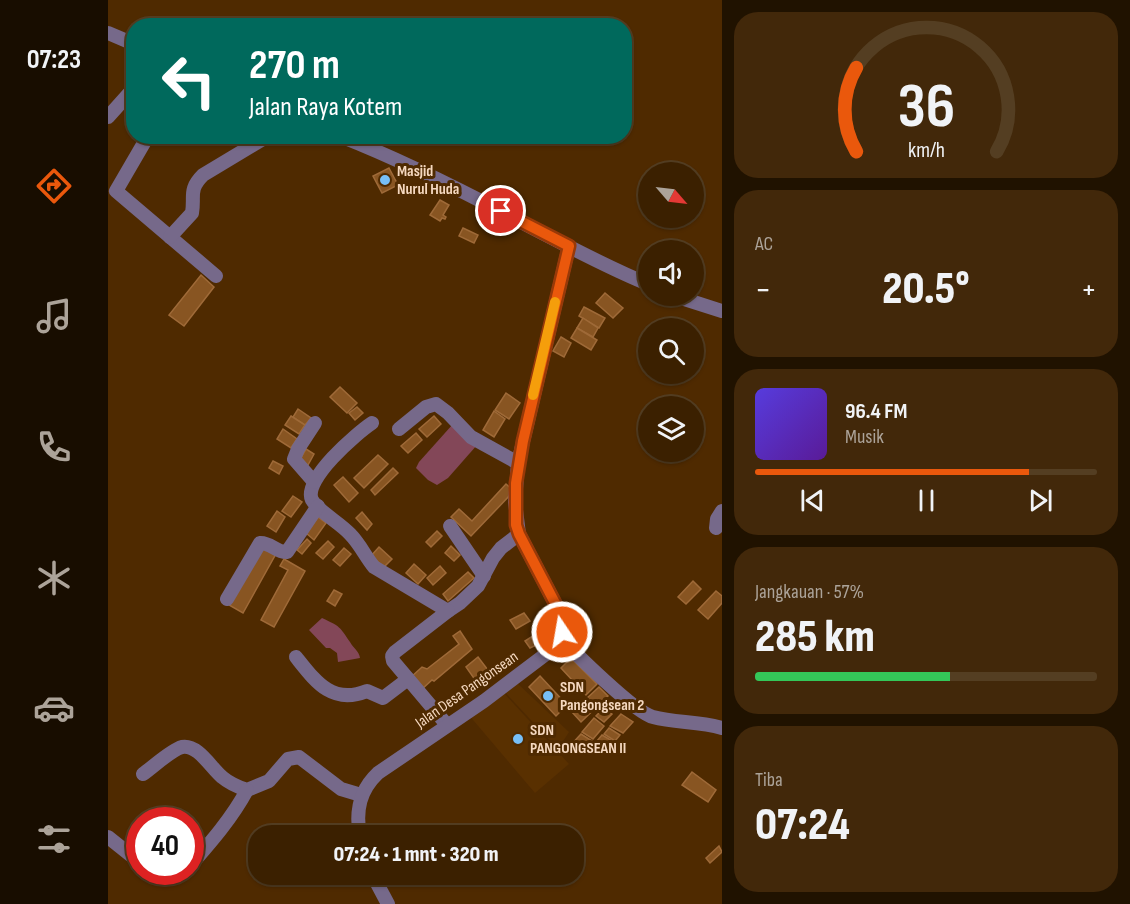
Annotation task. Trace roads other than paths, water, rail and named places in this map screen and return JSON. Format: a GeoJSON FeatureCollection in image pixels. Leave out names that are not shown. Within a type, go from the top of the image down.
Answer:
{"type":"FeatureCollection","features":[{"type":"Feature","properties":{"kind":"street"},"geometry":{"type":"LineString","coordinates":[[108,33],[126,41]]}},
{"type":"Feature","properties":{"kind":"street"},"geometry":{"type":"LineString","coordinates":[[108,117],[126,97]]}},
{"type":"Feature","properties":{"kind":"street"},"geometry":{"type":"LineString","coordinates":[[143,144],[116,191],[216,276]]}},
{"type":"Feature","properties":{"kind":"street"},"geometry":{"type":"LineString","coordinates":[[170,237],[192,213],[192,191],[195,183],[202,176],[255,144]]}},
{"type":"Feature","properties":{"kind":"street"},"geometry":{"type":"LineString","coordinates":[[360,144],[465,192],[638,280]]}},
{"type":"Feature","properties":{"kind":"street"},"geometry":{"type":"LineString","coordinates":[[569,246],[518,463],[515,502],[519,534],[555,603],[561,622],[561,637],[587,665],[649,717],[706,723],[722,728]]}},
{"type":"Feature","properties":{"kind":"street"},"geometry":{"type":"LineString","coordinates":[[704,305],[722,311]]}},
{"type":"Feature","properties":{"kind":"street"},"geometry":{"type":"LineString","coordinates":[[399,429],[426,407],[436,404],[471,437],[518,463]]}},
{"type":"Feature","properties":{"kind":"street"},"geometry":{"type":"LineString","coordinates":[[314,482],[294,459],[315,423]]}},
{"type":"Feature","properties":{"kind":"street"},"geometry":{"type":"LineString","coordinates":[[372,423],[347,444],[314,482],[310,491],[312,499],[349,532],[363,548],[374,567],[447,611]]}},
{"type":"Feature","properties":{"kind":"street"},"geometry":{"type":"LineString","coordinates":[[227,599],[260,543],[264,542],[280,552],[287,552],[318,506]]}},
{"type":"Feature","properties":{"kind":"street"},"geometry":{"type":"LineString","coordinates":[[716,528],[717,519],[722,511]]}},
{"type":"Feature","properties":{"kind":"street"},"geometry":{"type":"LineString","coordinates":[[450,526],[484,576]]}},
{"type":"Feature","properties":{"kind":"street"},"geometry":{"type":"LineString","coordinates":[[447,725],[393,661],[392,656],[470,595],[501,548],[519,534]]}},
{"type":"Feature","properties":{"kind":"street","name":"Jalan Desa Pangonsean"},"geometry":{"type":"LineString","coordinates":[[361,795],[368,782],[378,772],[484,700],[550,651],[561,637]]}},
{"type":"Feature","properties":{"kind":"street"},"geometry":{"type":"LineString","coordinates":[[296,657],[319,684],[340,695],[353,696],[368,691],[383,698],[408,679]]}},
{"type":"Feature","properties":{"kind":"street"},"geometry":{"type":"LineString","coordinates":[[143,774],[181,747],[188,747],[195,750],[223,778],[247,790]]}},
{"type":"Feature","properties":{"kind":"street"},"geometry":{"type":"LineString","coordinates":[[204,850],[235,812],[247,790],[269,781],[288,759],[299,757],[341,789],[361,795],[360,825]]}},
{"type":"Feature","properties":{"kind":"street"},"geometry":{"type":"LineString","coordinates":[[108,837],[126,851]]}},
{"type":"Feature","properties":{"kind":"street"},"geometry":{"type":"LineString","coordinates":[[378,885],[388,904]]}},
{"type":"Feature","properties":{"kind":"place","name":"Masjid Nurul Huda"},"geometry":{"type":"Point","coordinates":[385,180]}},
{"type":"Feature","properties":{"kind":"place","name":"SDN Pangongsean 2"},"geometry":{"type":"Point","coordinates":[548,696]}},
{"type":"Feature","properties":{"kind":"place","name":"SDN PANGONGSEAN II"},"geometry":{"type":"Point","coordinates":[518,739]}}]}
